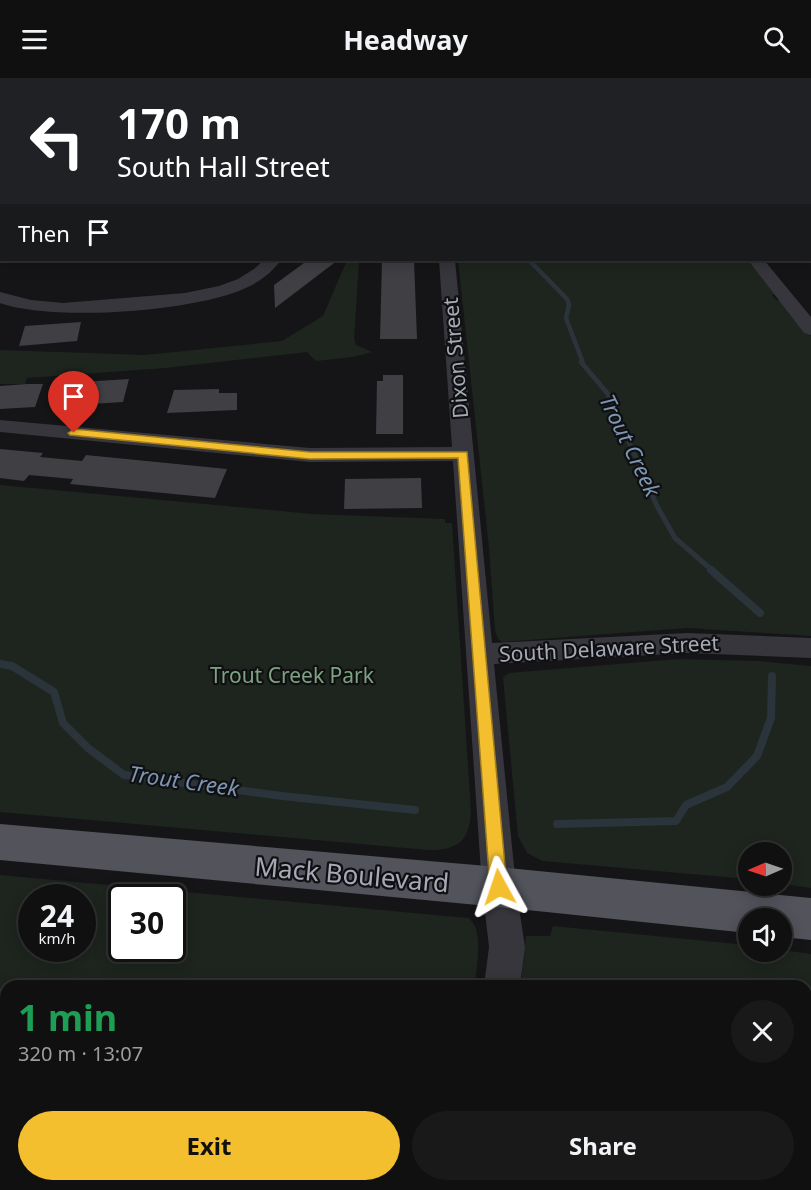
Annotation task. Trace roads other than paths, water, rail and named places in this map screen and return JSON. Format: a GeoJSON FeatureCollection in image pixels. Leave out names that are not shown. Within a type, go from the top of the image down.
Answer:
{"type":"FeatureCollection","features":[{"type":"Feature","properties":{"kind":"main road","name":"Mack Boulevard"},"geometry":{"type":"LineString","coordinates":[[0,842],[499,887],[811,919]]}},
{"type":"Feature","properties":{"kind":"street"},"geometry":{"type":"LineString","coordinates":[[0,297],[25,305],[60,308],[179,300],[235,286],[262,271],[272,261]]}},
{"type":"Feature","properties":{"kind":"street","name":"Dixon Street"},"geometry":{"type":"LineString","coordinates":[[447,261],[499,887],[507,947],[503,980]]}},
{"type":"Feature","properties":{"kind":"street"},"geometry":{"type":"LineString","coordinates":[[757,261],[811,329]]}},
{"type":"Feature","properties":{"kind":"street"},"geometry":{"type":"LineString","coordinates":[[0,426],[310,455],[463,454]]}},
{"type":"Feature","properties":{"kind":"street","name":"South Delaware Street"},"geometry":{"type":"LineString","coordinates":[[480,655],[672,642],[728,642],[811,648]]}},
{"type":"Feature","properties":{"kind":"waterway","name":"Trout Creek"},"geometry":{"type":"LineString","coordinates":[[530,261],[567,299],[569,305],[566,318],[583,363]]}},
{"type":"Feature","properties":{"kind":"waterway","name":"Trout Creek"},"geometry":{"type":"LineString","coordinates":[[581,362],[608,394],[657,506],[675,538],[713,571]]}},
{"type":"Feature","properties":{"kind":"waterway","name":"Trout Creek"},"geometry":{"type":"LineString","coordinates":[[711,570],[760,613]]}},
{"type":"Feature","properties":{"kind":"waterway","name":"Trout Creek"},"geometry":{"type":"LineString","coordinates":[[0,664],[12,666],[54,692],[63,723],[88,748],[124,775],[282,796],[415,810]]}},
{"type":"Feature","properties":{"kind":"waterway","name":"Trout Creek"},"geometry":{"type":"LineString","coordinates":[[557,824],[676,821],[686,805],[727,787],[757,756],[771,718],[772,676]]}},
{"type":"Feature","properties":{"kind":"park label","name":"Trout Creek Park"},"geometry":{"type":"Point","coordinates":[292,675]}}]}
